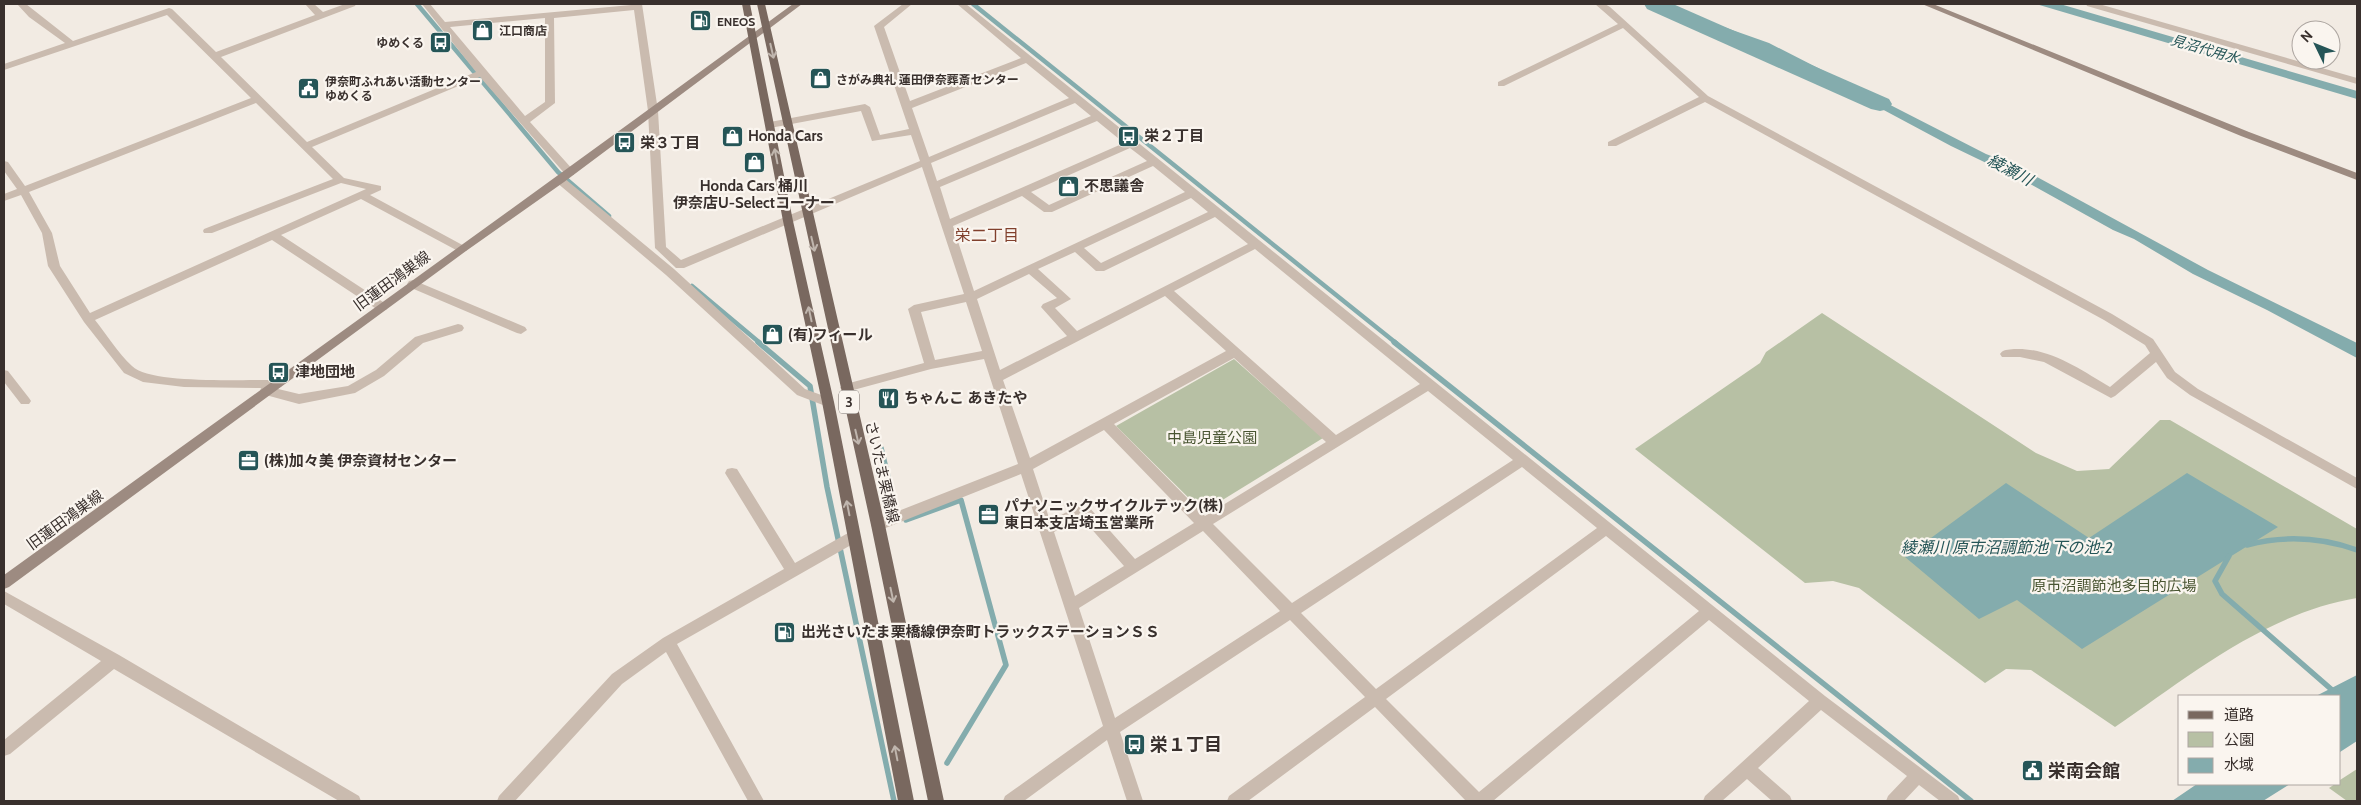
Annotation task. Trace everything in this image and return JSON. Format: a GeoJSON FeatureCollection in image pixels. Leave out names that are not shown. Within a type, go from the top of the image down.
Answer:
{"type":"FeatureCollection","features":[{"type":"Feature","properties":{"kind":"main road","name":"3"},"geometry":{"type":"LineString","coordinates":[[746,4],[788,221],[828,402],[906,801]]}},
{"type":"Feature","properties":{"kind":"main road","name":"さいたま栗橋線"},"geometry":{"type":"LineString","coordinates":[[761,4],[846,388],[884,522],[936,801]]}},
{"type":"Feature","properties":{"kind":"street"},"geometry":{"type":"LineString","coordinates":[[21,4],[26,11],[60,33],[71,44]]}},
{"type":"Feature","properties":{"kind":"street"},"geometry":{"type":"LineString","coordinates":[[310,4],[321,16]]}},
{"type":"Feature","properties":{"kind":"street"},"geometry":{"type":"LineString","coordinates":[[215,56],[352,4]]}},
{"type":"Feature","properties":{"kind":"street"},"geometry":{"type":"LineString","coordinates":[[426,4],[524,122],[565,176],[801,392],[828,402]]}},
{"type":"Feature","properties":{"kind":"street","name":"旧蓮田鴻巣線"},"geometry":{"type":"LineString","coordinates":[[4,584],[798,4]]}},
{"type":"Feature","properties":{"kind":"street"},"geometry":{"type":"LineString","coordinates":[[908,4],[879,26],[916,131],[1135,801]]}},
{"type":"Feature","properties":{"kind":"street"},"geometry":{"type":"LineString","coordinates":[[961,4],[1131,144],[1820,701],[1952,801]]}},
{"type":"Feature","properties":{"kind":"street"},"geometry":{"type":"LineString","coordinates":[[1599,4],[1624,24],[1705,98],[2108,317],[2149,342],[2172,375],[2194,392],[2357,484]]}},
{"type":"Feature","properties":{"kind":"street"},"geometry":{"type":"LineString","coordinates":[[1926,4],[2357,177]]}},
{"type":"Feature","properties":{"kind":"street"},"geometry":{"type":"LineString","coordinates":[[2090,4],[2357,81]]}},
{"type":"Feature","properties":{"kind":"street"},"geometry":{"type":"LineString","coordinates":[[444,25],[549,16],[638,5],[653,111],[661,248],[680,265],[1076,99]]}},
{"type":"Feature","properties":{"kind":"street"},"geometry":{"type":"LineString","coordinates":[[4,67],[169,11],[340,180],[377,188],[88,319]]}},
{"type":"Feature","properties":{"kind":"street"},"geometry":{"type":"LineString","coordinates":[[524,122],[550,103],[549,16]]}},
{"type":"Feature","properties":{"kind":"street"},"geometry":{"type":"LineString","coordinates":[[1501,84],[1624,24]]}},
{"type":"Feature","properties":{"kind":"street"},"geometry":{"type":"LineString","coordinates":[[907,106],[1027,59]]}},
{"type":"Feature","properties":{"kind":"street"},"geometry":{"type":"LineString","coordinates":[[306,146],[482,73]]}},
{"type":"Feature","properties":{"kind":"street"},"geometry":{"type":"LineString","coordinates":[[1612,144],[1705,98]]}},
{"type":"Feature","properties":{"kind":"street"},"geometry":{"type":"LineString","coordinates":[[4,198],[256,99]]}},
{"type":"Feature","properties":{"kind":"street"},"geometry":{"type":"LineString","coordinates":[[770,124],[865,107],[876,139],[916,131]]}},
{"type":"Feature","properties":{"kind":"street"},"geometry":{"type":"LineString","coordinates":[[934,186],[1098,117]]}},
{"type":"Feature","properties":{"kind":"street"},"geometry":{"type":"LineString","coordinates":[[946,224],[1131,144]]}},
{"type":"Feature","properties":{"kind":"street"},"geometry":{"type":"LineString","coordinates":[[1023,191],[1048,210],[1154,162]]}},
{"type":"Feature","properties":{"kind":"street"},"geometry":{"type":"LineString","coordinates":[[4,164],[23,190],[47,233],[54,266],[88,319],[128,370],[142,378],[184,384],[277,384]]}},
{"type":"Feature","properties":{"kind":"street"},"geometry":{"type":"LineString","coordinates":[[208,231],[340,180]]}},
{"type":"Feature","properties":{"kind":"street"},"geometry":{"type":"LineString","coordinates":[[931,365],[914,309],[970,298],[1192,193]]}},
{"type":"Feature","properties":{"kind":"street"},"geometry":{"type":"LineString","coordinates":[[361,195],[462,248]]}},
{"type":"Feature","properties":{"kind":"street"},"geometry":{"type":"LineString","coordinates":[[1076,247],[1100,268],[1216,212]]}},
{"type":"Feature","properties":{"kind":"street"},"geometry":{"type":"LineString","coordinates":[[274,235],[382,307]]}},
{"type":"Feature","properties":{"kind":"street"},"geometry":{"type":"LineString","coordinates":[[996,378],[1256,244]]}},
{"type":"Feature","properties":{"kind":"street"},"geometry":{"type":"LineString","coordinates":[[660,264],[672,258]]}},
{"type":"Feature","properties":{"kind":"street"},"geometry":{"type":"LineString","coordinates":[[1031,269],[1065,299],[1047,307],[1075,337]]}},
{"type":"Feature","properties":{"kind":"street"},"geometry":{"type":"LineString","coordinates":[[413,284],[521,330]]}},
{"type":"Feature","properties":{"kind":"street"},"geometry":{"type":"LineString","coordinates":[[1166,290],[1335,442]]}},
{"type":"Feature","properties":{"kind":"street"},"geometry":{"type":"LineString","coordinates":[[266,391],[298,399],[351,390],[380,373],[419,340],[458,328]]}},
{"type":"Feature","properties":{"kind":"street"},"geometry":{"type":"LineString","coordinates":[[884,522],[1025,467],[1234,352]]}},
{"type":"Feature","properties":{"kind":"street"},"geometry":{"type":"LineString","coordinates":[[2006,354],[2017,352],[2053,360],[2111,393],[2157,354]]}},
{"type":"Feature","properties":{"kind":"street"},"geometry":{"type":"LineString","coordinates":[[846,388],[931,365],[988,354]]}},
{"type":"Feature","properties":{"kind":"street"},"geometry":{"type":"LineString","coordinates":[[4,374],[25,401]]}},
{"type":"Feature","properties":{"kind":"street"},"geometry":{"type":"LineString","coordinates":[[1071,606],[1429,384]]}},
{"type":"Feature","properties":{"kind":"street"},"geometry":{"type":"LineString","coordinates":[[1105,423],[1477,801]]}},
{"type":"Feature","properties":{"kind":"street"},"geometry":{"type":"LineString","coordinates":[[1011,801],[1111,729],[1523,460]]}},
{"type":"Feature","properties":{"kind":"street"},"geometry":{"type":"LineString","coordinates":[[732,474],[792,572]]}},
{"type":"Feature","properties":{"kind":"street"},"geometry":{"type":"LineString","coordinates":[[1046,530],[1083,510],[1134,567]]}},
{"type":"Feature","properties":{"kind":"street"},"geometry":{"type":"LineString","coordinates":[[1235,801],[1607,528]]}},
{"type":"Feature","properties":{"kind":"street"},"geometry":{"type":"LineString","coordinates":[[505,801],[617,679],[668,642],[854,538]]}},
{"type":"Feature","properties":{"kind":"street"},"geometry":{"type":"LineString","coordinates":[[4,597],[353,801]]}},
{"type":"Feature","properties":{"kind":"street"},"geometry":{"type":"LineString","coordinates":[[1481,801],[1709,611]]}},
{"type":"Feature","properties":{"kind":"street"},"geometry":{"type":"LineString","coordinates":[[668,642],[756,801]]}},
{"type":"Feature","properties":{"kind":"street"},"geometry":{"type":"LineString","coordinates":[[4,749],[114,660]]}},
{"type":"Feature","properties":{"kind":"street"},"geometry":{"type":"LineString","coordinates":[[1711,801],[1820,701]]}},
{"type":"Feature","properties":{"kind":"street"},"geometry":{"type":"LineString","coordinates":[[1747,769],[1784,801]]}},
{"type":"Feature","properties":{"kind":"street"},"geometry":{"type":"LineString","coordinates":[[1894,801],[1918,775]]}},
{"type":"Feature","properties":{"kind":"green space","name":"原市沼調節池多目的広場"},"geometry":{"type":"Polygon","coordinates":[[[1822,313],[2036,453],[2077,471],[2109,469],[2160,420],[2170,420],[2357,529],[2357,598],[2291,617],[2260,632],[2200,668],[2115,727],[2031,670],[2006,669],[1985,683],[1859,588],[1833,581],[1805,583],[1635,449],[1760,363],[1766,352],[1822,313]]]}},
{"type":"Feature","properties":{"kind":"green space","name":"中島児童公園"},"geometry":{"type":"Polygon","coordinates":[[[1234,359],[1323,438],[1203,512],[1116,426],[1234,359]]]}},
{"type":"Feature","properties":{"kind":"green space"},"geometry":{"type":"Polygon","coordinates":[[[2357,769],[2357,801],[2347,801],[2329,788],[2334,785],[2341,785],[2341,779],[2357,769]]]}},
{"type":"Feature","properties":{"kind":"water"},"geometry":{"type":"Polygon","coordinates":[[[1649,4],[1665,4],[1769,43],[1986,154],[2015,165],[2208,270],[2357,343],[2357,358],[2267,310],[2193,274],[2134,239],[2113,230],[2032,185],[1951,146],[1822,77],[1649,4]]]}},
{"type":"Feature","properties":{"kind":"water","name":"見沼代用水"},"geometry":{"type":"Polygon","coordinates":[[[2036,4],[2060,4],[2357,91],[2357,99],[2036,4]]]}},
{"type":"Feature","properties":{"kind":"water","name":"綾瀬川 原市沼調節池 下の池-2"},"geometry":{"type":"Polygon","coordinates":[[[2187,473],[2278,527],[2082,649],[2017,600],[1979,619],[1905,557],[2006,483],[2089,538],[2187,473]]]}},
{"type":"Feature","properties":{"kind":"water"},"geometry":{"type":"Polygon","coordinates":[[[2357,675],[2357,741],[2341,751],[2341,695],[2318,695],[2357,675]]]}},
{"type":"Feature","properties":{"kind":"water"},"geometry":{"type":"Polygon","coordinates":[[[2196,785],[2288,785],[2263,801],[2172,801],[2196,785]]]}},
{"type":"Feature","properties":{"kind":"waterway"},"geometry":{"type":"LineString","coordinates":[[417,4],[558,172],[609,216]]}},
{"type":"Feature","properties":{"kind":"waterway"},"geometry":{"type":"LineString","coordinates":[[973,4],[1396,343]]}},
{"type":"Feature","properties":{"kind":"waterway","name":"綾瀬川"},"geometry":{"type":"LineString","coordinates":[[1655,4],[1880,104]]}},
{"type":"Feature","properties":{"kind":"waterway"},"geometry":{"type":"LineString","coordinates":[[692,286],[760,343]]}},
{"type":"Feature","properties":{"kind":"waterway"},"geometry":{"type":"LineString","coordinates":[[758,342],[810,386],[827,487],[894,801]]}},
{"type":"Feature","properties":{"kind":"waterway"},"geometry":{"type":"LineString","coordinates":[[1394,342],[1971,801]]}},
{"type":"Feature","properties":{"kind":"waterway"},"geometry":{"type":"LineString","coordinates":[[881,448],[898,518]]}},
{"type":"Feature","properties":{"kind":"waterway"},"geometry":{"type":"LineString","coordinates":[[906,520],[961,500],[1006,665],[947,763]]}},
{"type":"Feature","properties":{"kind":"waterway"},"geometry":{"type":"LineString","coordinates":[[2247,545],[2275,540],[2302,539],[2330,542],[2357,550]]}},
{"type":"Feature","properties":{"kind":"waterway"},"geometry":{"type":"LineString","coordinates":[[2229,556],[2215,581],[2222,594],[2338,695]]}},
{"type":"Feature","properties":{"kind":"place","name":"ENEOS"},"geometry":{"type":"Point","coordinates":[701,21]}},
{"type":"Feature","properties":{"kind":"place","name":"江口商店"},"geometry":{"type":"Point","coordinates":[483,30]}},
{"type":"Feature","properties":{"kind":"place","name":"ゆめくる"},"geometry":{"type":"Point","coordinates":[440,42]}},
{"type":"Feature","properties":{"kind":"place","name":"さがみ典礼 蓮田伊奈葬斎センター"},"geometry":{"type":"Point","coordinates":[820,79]}},
{"type":"Feature","properties":{"kind":"place","name":"伊奈町ふれあい活動センター ゆめくる"},"geometry":{"type":"Point","coordinates":[309,88]}},
{"type":"Feature","properties":{"kind":"place","name":"Honda Cars"},"geometry":{"type":"Point","coordinates":[732,136]}},
{"type":"Feature","properties":{"kind":"place","name":"栄２丁目"},"geometry":{"type":"Point","coordinates":[1128,136]}},
{"type":"Feature","properties":{"kind":"place","name":"栄３丁目"},"geometry":{"type":"Point","coordinates":[624,143]}},
{"type":"Feature","properties":{"kind":"place","name":"Honda Cars 桶川 伊奈店U-Selectコーナー"},"geometry":{"type":"Point","coordinates":[754,163]}},
{"type":"Feature","properties":{"kind":"place","name":"不思議舎"},"geometry":{"type":"Point","coordinates":[1068,186]}},
{"type":"Feature","properties":{"kind":"place","name":"(有)フィール"},"geometry":{"type":"Point","coordinates":[772,335]}},
{"type":"Feature","properties":{"kind":"place","name":"津地団地"},"geometry":{"type":"Point","coordinates":[279,372]}},
{"type":"Feature","properties":{"kind":"place","name":"ちゃんこ あきたや"},"geometry":{"type":"Point","coordinates":[888,398]}},
{"type":"Feature","properties":{"kind":"place","name":"(株)加々美 伊奈資材センター"},"geometry":{"type":"Point","coordinates":[248,461]}},
{"type":"Feature","properties":{"kind":"place","name":"パナソニックサイクルテック(株) 東日本支店埼玉営業所"},"geometry":{"type":"Point","coordinates":[988,515]}},
{"type":"Feature","properties":{"kind":"place","name":"出光さいたま栗橋線伊奈町トラックステーションＳＳ"},"geometry":{"type":"Point","coordinates":[785,632]}},
{"type":"Feature","properties":{"kind":"place","name":"栄１丁目"},"geometry":{"type":"Point","coordinates":[1134,745]}},
{"type":"Feature","properties":{"kind":"place","name":"栄南会館"},"geometry":{"type":"Point","coordinates":[2032,771]}},
{"type":"Feature","properties":{"kind":"district","name":"栄二丁目"},"geometry":{"type":"Point","coordinates":[987,235]}}]}
